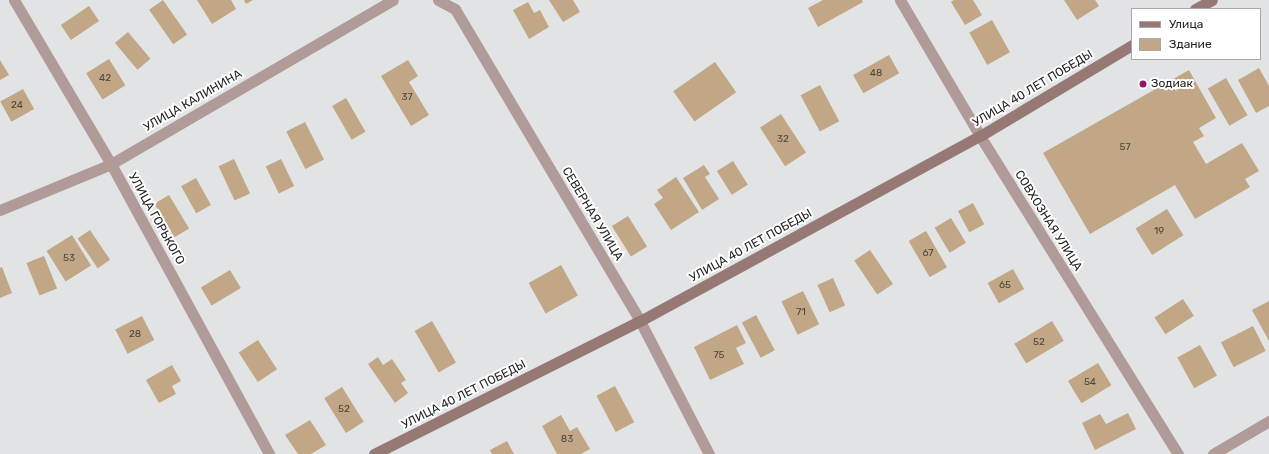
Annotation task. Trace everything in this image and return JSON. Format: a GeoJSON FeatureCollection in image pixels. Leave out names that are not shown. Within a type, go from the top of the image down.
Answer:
{"type":"FeatureCollection","features":[{"type":"Feature","properties":{"kind":"main road"},"geometry":{"type":"LineString","coordinates":[[1197,8],[1212,0]]}},
{"type":"Feature","properties":{"kind":"main road","name":"УЛИЦА 40 ЛЕТ ПОБЕДЫ"},"geometry":{"type":"LineString","coordinates":[[374,454],[640,321],[980,136],[1131,46]]}},
{"type":"Feature","properties":{"kind":"street","name":"УЛИЦА ГОРЬКОГО"},"geometry":{"type":"LineString","coordinates":[[14,0],[111,164],[269,454]]}},
{"type":"Feature","properties":{"kind":"street","name":"УЛИЦА КАЛИНИНА"},"geometry":{"type":"LineString","coordinates":[[0,210],[111,164],[393,0]]}},
{"type":"Feature","properties":{"kind":"street","name":"СЕВЕРНАЯ УЛИЦА"},"geometry":{"type":"LineString","coordinates":[[438,0],[455,8],[640,321],[709,454]]}},
{"type":"Feature","properties":{"kind":"street","name":"СОВХОЗНАЯ УЛИЦА"},"geometry":{"type":"LineString","coordinates":[[900,0],[980,136],[1178,454]]}},
{"type":"Feature","properties":{"kind":"street"},"geometry":{"type":"LineString","coordinates":[[1213,454],[1269,421]]}},
{"type":"Feature","properties":{"kind":"building"},"geometry":{"type":"Polygon","coordinates":[[[163,0],[187,34],[173,44],[149,10],[163,0]]]}},
{"type":"Feature","properties":{"kind":"building"},"geometry":{"type":"Polygon","coordinates":[[[197,0],[231,0],[236,9],[212,24],[197,0]]]}},
{"type":"Feature","properties":{"kind":"building"},"geometry":{"type":"Polygon","coordinates":[[[244,0],[253,0],[246,4],[244,0]]]}},
{"type":"Feature","properties":{"kind":"building"},"geometry":{"type":"Polygon","coordinates":[[[549,0],[573,0],[580,12],[563,22],[549,0]]]}},
{"type":"Feature","properties":{"kind":"building"},"geometry":{"type":"Polygon","coordinates":[[[823,0],[862,0],[863,2],[818,27],[808,8],[823,0]]]}},
{"type":"Feature","properties":{"kind":"building"},"geometry":{"type":"Polygon","coordinates":[[[954,0],[973,0],[982,15],[965,25],[951,2],[954,0]]]}},
{"type":"Feature","properties":{"kind":"building"},"geometry":{"type":"Polygon","coordinates":[[[1064,0],[1095,0],[1099,6],[1077,20],[1064,0]]]}},
{"type":"Feature","properties":{"kind":"building"},"geometry":{"type":"Polygon","coordinates":[[[528,2],[534,13],[540,10],[549,27],[529,39],[513,10],[528,2]]]}},
{"type":"Feature","properties":{"kind":"building"},"geometry":{"type":"Polygon","coordinates":[[[89,6],[99,21],[71,40],[61,25],[89,6]]]}},
{"type":"Feature","properties":{"kind":"building"},"geometry":{"type":"Polygon","coordinates":[[[992,20],[1010,52],[987,65],[969,33],[992,20]]]}},
{"type":"Feature","properties":{"kind":"building"},"geometry":{"type":"Polygon","coordinates":[[[128,32],[150,59],[137,70],[115,43],[128,32]]]}},
{"type":"Feature","properties":{"kind":"building"},"geometry":{"type":"Polygon","coordinates":[[[889,55],[899,73],[863,93],[853,75],[889,55]]]}},
{"type":"Feature","properties":{"kind":"building"},"geometry":{"type":"Polygon","coordinates":[[[109,59],[125,85],[103,100],[86,73],[109,59]]]}},
{"type":"Feature","properties":{"kind":"building"},"geometry":{"type":"Polygon","coordinates":[[[0,60],[9,75],[0,80],[0,60]]]}},
{"type":"Feature","properties":{"kind":"building"},"geometry":{"type":"Polygon","coordinates":[[[408,60],[418,76],[409,82],[429,115],[411,126],[381,76],[408,60]]]}},
{"type":"Feature","properties":{"kind":"building"},"geometry":{"type":"Polygon","coordinates":[[[715,62],[736,92],[694,122],[673,91],[715,62]]]}},
{"type":"Feature","properties":{"kind":"building"},"geometry":{"type":"Polygon","coordinates":[[[1259,68],[1269,86],[1269,106],[1256,113],[1238,80],[1259,68]]]}},
{"type":"Feature","properties":{"kind":"building"},"geometry":{"type":"Polygon","coordinates":[[[1189,70],[1216,118],[1199,128],[1204,136],[1193,142],[1206,164],[1242,143],[1259,171],[1245,179],[1250,187],[1195,219],[1175,185],[1090,234],[1043,153],[1189,70]]]}},
{"type":"Feature","properties":{"kind":"building"},"geometry":{"type":"Polygon","coordinates":[[[1226,78],[1248,115],[1229,126],[1208,88],[1226,78]]]}},
{"type":"Feature","properties":{"kind":"building"},"geometry":{"type":"Polygon","coordinates":[[[820,85],[839,121],[820,132],[801,95],[820,85]]]}},
{"type":"Feature","properties":{"kind":"building"},"geometry":{"type":"Polygon","coordinates":[[[23,89],[34,109],[11,122],[0,102],[23,89]]]}},
{"type":"Feature","properties":{"kind":"building"},"geometry":{"type":"Polygon","coordinates":[[[346,98],[366,132],[352,140],[332,106],[346,98]]]}},
{"type":"Feature","properties":{"kind":"building"},"geometry":{"type":"Polygon","coordinates":[[[781,114],[806,153],[785,166],[760,128],[781,114]]]}},
{"type":"Feature","properties":{"kind":"building"},"geometry":{"type":"Polygon","coordinates":[[[305,122],[324,159],[305,169],[286,132],[305,122]]]}},
{"type":"Feature","properties":{"kind":"building"},"geometry":{"type":"Polygon","coordinates":[[[234,159],[250,193],[235,201],[219,166],[234,159]]]}},
{"type":"Feature","properties":{"kind":"building"},"geometry":{"type":"Polygon","coordinates":[[[281,159],[294,186],[279,193],[266,166],[281,159]]]}},
{"type":"Feature","properties":{"kind":"building"},"geometry":{"type":"Polygon","coordinates":[[[733,161],[748,185],[732,195],[717,171],[733,161]]]}},
{"type":"Feature","properties":{"kind":"building"},"geometry":{"type":"Polygon","coordinates":[[[704,165],[710,174],[705,177],[719,199],[702,210],[683,178],[704,165]]]}},
{"type":"Feature","properties":{"kind":"building"},"geometry":{"type":"Polygon","coordinates":[[[676,177],[699,212],[671,230],[654,204],[663,198],[657,190],[676,177]]]}},
{"type":"Feature","properties":{"kind":"building"},"geometry":{"type":"Polygon","coordinates":[[[196,178],[211,205],[196,213],[181,186],[196,178]]]}},
{"type":"Feature","properties":{"kind":"building"},"geometry":{"type":"Polygon","coordinates":[[[169,195],[189,228],[175,237],[154,204],[169,195]]]}},
{"type":"Feature","properties":{"kind":"building"},"geometry":{"type":"Polygon","coordinates":[[[973,203],[984,224],[969,232],[958,211],[973,203]]]}},
{"type":"Feature","properties":{"kind":"building"},"geometry":{"type":"Polygon","coordinates":[[[1167,209],[1183,235],[1152,255],[1136,229],[1167,209]]]}},
{"type":"Feature","properties":{"kind":"building"},"geometry":{"type":"Polygon","coordinates":[[[628,216],[647,247],[631,257],[612,226],[628,216]]]}},
{"type":"Feature","properties":{"kind":"building"},"geometry":{"type":"Polygon","coordinates":[[[951,218],[966,243],[950,253],[935,228],[951,218]]]}},
{"type":"Feature","properties":{"kind":"building"},"geometry":{"type":"Polygon","coordinates":[[[90,230],[110,260],[98,268],[78,238],[90,230]]]}},
{"type":"Feature","properties":{"kind":"building"},"geometry":{"type":"Polygon","coordinates":[[[926,231],[947,267],[930,277],[909,241],[926,231]]]}},
{"type":"Feature","properties":{"kind":"building"},"geometry":{"type":"Polygon","coordinates":[[[72,235],[91,266],[66,281],[47,251],[72,235]]]}},
{"type":"Feature","properties":{"kind":"building"},"geometry":{"type":"Polygon","coordinates":[[[870,250],[893,284],[877,295],[854,261],[870,250]]]}},
{"type":"Feature","properties":{"kind":"building"},"geometry":{"type":"Polygon","coordinates":[[[44,256],[57,288],[39,296],[26,263],[44,256]]]}},
{"type":"Feature","properties":{"kind":"building"},"geometry":{"type":"Polygon","coordinates":[[[561,265],[578,296],[546,314],[529,283],[561,265]]]}},
{"type":"Feature","properties":{"kind":"building"},"geometry":{"type":"Polygon","coordinates":[[[2,267],[12,293],[0,298],[0,268],[2,267]]]}},
{"type":"Feature","properties":{"kind":"building"},"geometry":{"type":"Polygon","coordinates":[[[1013,269],[1024,289],[999,303],[988,283],[1013,269]]]}},
{"type":"Feature","properties":{"kind":"building"},"geometry":{"type":"Polygon","coordinates":[[[230,270],[241,288],[212,306],[201,288],[230,270]]]}},
{"type":"Feature","properties":{"kind":"building"},"geometry":{"type":"Polygon","coordinates":[[[833,278],[845,305],[830,312],[817,285],[833,278]]]}},
{"type":"Feature","properties":{"kind":"building"},"geometry":{"type":"Polygon","coordinates":[[[803,291],[819,324],[798,335],[781,302],[803,291]]]}},
{"type":"Feature","properties":{"kind":"building"},"geometry":{"type":"Polygon","coordinates":[[[1183,299],[1194,316],[1165,334],[1154,318],[1183,299]]]}},
{"type":"Feature","properties":{"kind":"building"},"geometry":{"type":"Polygon","coordinates":[[[1269,301],[1269,341],[1252,310],[1269,301]]]}},
{"type":"Feature","properties":{"kind":"building"},"geometry":{"type":"Polygon","coordinates":[[[756,315],[775,350],[761,358],[742,323],[756,315]]]}},
{"type":"Feature","properties":{"kind":"building"},"geometry":{"type":"Polygon","coordinates":[[[142,316],[154,340],[128,354],[115,330],[142,316]]]}},
{"type":"Feature","properties":{"kind":"building"},"geometry":{"type":"Polygon","coordinates":[[[432,321],[456,363],[439,373],[415,331],[432,321]]]}},
{"type":"Feature","properties":{"kind":"building"},"geometry":{"type":"Polygon","coordinates":[[[1052,321],[1064,341],[1026,363],[1014,344],[1052,321]]]}},
{"type":"Feature","properties":{"kind":"building"},"geometry":{"type":"Polygon","coordinates":[[[737,325],[746,343],[736,348],[744,364],[710,380],[694,347],[737,325]]]}},
{"type":"Feature","properties":{"kind":"building"},"geometry":{"type":"Polygon","coordinates":[[[1253,326],[1266,351],[1234,367],[1221,342],[1253,326]]]}},
{"type":"Feature","properties":{"kind":"building"},"geometry":{"type":"Polygon","coordinates":[[[258,340],[277,369],[258,382],[239,353],[258,340]]]}},
{"type":"Feature","properties":{"kind":"building"},"geometry":{"type":"Polygon","coordinates":[[[1200,345],[1217,376],[1194,388],[1177,358],[1200,345]]]}},
{"type":"Feature","properties":{"kind":"building"},"geometry":{"type":"Polygon","coordinates":[[[378,357],[383,365],[392,359],[406,380],[401,383],[408,393],[395,403],[368,364],[378,357]]]}},
{"type":"Feature","properties":{"kind":"building"},"geometry":{"type":"Polygon","coordinates":[[[1098,363],[1111,385],[1081,403],[1068,381],[1098,363]]]}},
{"type":"Feature","properties":{"kind":"building"},"geometry":{"type":"Polygon","coordinates":[[[172,365],[181,381],[172,386],[176,394],[159,403],[146,380],[172,365]]]}},
{"type":"Feature","properties":{"kind":"building"},"geometry":{"type":"Polygon","coordinates":[[[615,386],[634,422],[616,432],[596,396],[615,386]]]}},
{"type":"Feature","properties":{"kind":"building"},"geometry":{"type":"Polygon","coordinates":[[[342,387],[364,422],[346,433],[324,398],[342,387]]]}},
{"type":"Feature","properties":{"kind":"building"},"geometry":{"type":"Polygon","coordinates":[[[1128,413],[1136,429],[1095,450],[1082,423],[1100,414],[1106,424],[1128,413]]]}},
{"type":"Feature","properties":{"kind":"building"},"geometry":{"type":"Polygon","coordinates":[[[561,415],[570,431],[577,427],[590,449],[581,454],[557,454],[542,426],[561,415]]]}},
{"type":"Feature","properties":{"kind":"building"},"geometry":{"type":"Polygon","coordinates":[[[310,420],[326,445],[311,454],[298,454],[285,435],[310,420]]]}},
{"type":"Feature","properties":{"kind":"building"},"geometry":{"type":"Polygon","coordinates":[[[507,441],[514,454],[492,454],[490,450],[507,441]]]}},
{"type":"Feature","properties":{"kind":"place","name":"Зодиак"},"geometry":{"type":"Point","coordinates":[1143,84]}}]}
